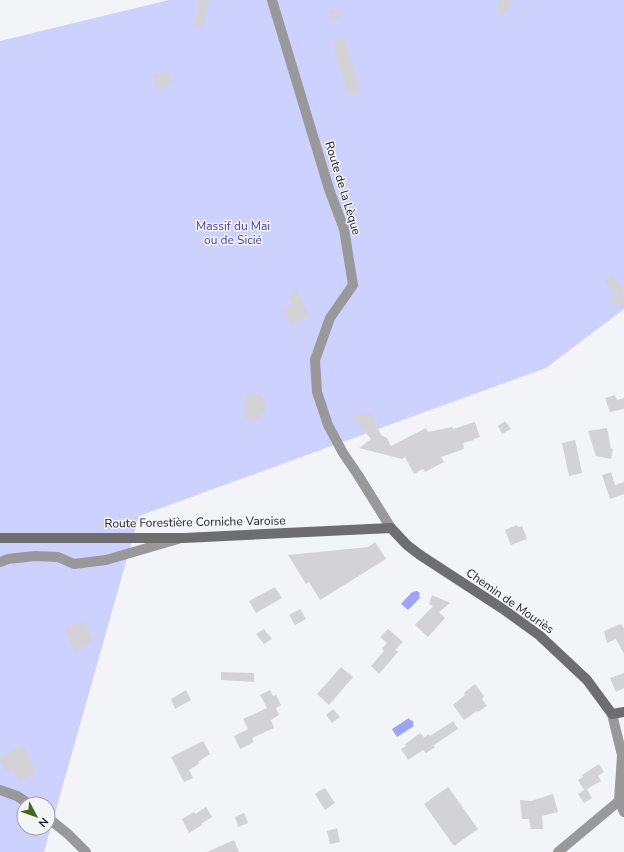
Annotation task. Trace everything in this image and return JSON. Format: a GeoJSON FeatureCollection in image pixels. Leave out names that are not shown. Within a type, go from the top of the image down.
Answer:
{"type":"FeatureCollection","features":[{"type":"Feature","properties":{"kind":"street","name":"Route de la Lèque"},"geometry":{"type":"LineString","coordinates":[[272,0],[329,189],[344,229],[353,285],[330,318],[315,360],[317,392],[328,425],[339,446],[391,528]]}},
{"type":"Feature","properties":{"kind":"street","name":"Route Forestière Corniche Varoise"},"geometry":{"type":"LineString","coordinates":[[0,538],[184,538],[391,528]]}},
{"type":"Feature","properties":{"kind":"street","name":"Chemin de Mouriès"},"geometry":{"type":"LineString","coordinates":[[391,528],[407,545],[420,555],[539,635],[587,680],[612,714]]}},
{"type":"Feature","properties":{"kind":"street"},"geometry":{"type":"LineString","coordinates":[[0,562],[8,559],[35,556],[58,557],[74,564],[106,560],[184,538]]}},
{"type":"Feature","properties":{"kind":"street"},"geometry":{"type":"LineString","coordinates":[[624,712],[612,714],[622,755],[619,801],[624,812]]}},
{"type":"Feature","properties":{"kind":"street"},"geometry":{"type":"LineString","coordinates":[[0,790],[17,796]]}},
{"type":"Feature","properties":{"kind":"street"},"geometry":{"type":"LineString","coordinates":[[558,852],[619,801]]}},
{"type":"Feature","properties":{"kind":"street"},"geometry":{"type":"LineString","coordinates":[[56,824],[86,852]]}},
{"type":"Feature","properties":{"kind":"green space","name":"Massif du Mai ou de Sicié"},"geometry":{"type":"Polygon","coordinates":[[[169,0],[624,0],[624,309],[546,368],[139,516],[56,810],[56,796],[16,796],[16,836],[49,836],[44,852],[0,852],[0,41],[169,0]]]}},
{"type":"Feature","properties":{"kind":"water"},"geometry":{"type":"Polygon","coordinates":[[[417,591],[420,593],[420,598],[408,610],[401,604],[412,592],[417,591]]]}},
{"type":"Feature","properties":{"kind":"water"},"geometry":{"type":"Polygon","coordinates":[[[409,718],[413,721],[414,726],[397,737],[392,729],[409,718]]]}},
{"type":"Feature","properties":{"kind":"building"},"geometry":{"type":"Polygon","coordinates":[[[199,0],[209,0],[204,27],[194,25],[199,0]]]}},
{"type":"Feature","properties":{"kind":"building"},"geometry":{"type":"Polygon","coordinates":[[[500,0],[513,0],[506,14],[496,10],[500,0]]]}},
{"type":"Feature","properties":{"kind":"building"},"geometry":{"type":"Polygon","coordinates":[[[339,9],[340,18],[330,19],[329,10],[339,9]]]}},
{"type":"Feature","properties":{"kind":"building"},"geometry":{"type":"Polygon","coordinates":[[[345,38],[361,92],[348,95],[332,42],[345,38]]]}},
{"type":"Feature","properties":{"kind":"building"},"geometry":{"type":"Polygon","coordinates":[[[169,72],[172,83],[168,84],[168,87],[159,89],[156,87],[153,74],[169,72]]]}},
{"type":"Feature","properties":{"kind":"building"},"geometry":{"type":"Polygon","coordinates":[[[611,275],[620,285],[624,304],[614,306],[611,297],[616,295],[605,281],[611,275]]]}},
{"type":"Feature","properties":{"kind":"building"},"geometry":{"type":"Polygon","coordinates":[[[297,291],[309,315],[291,325],[283,309],[293,304],[288,296],[297,291]]]}},
{"type":"Feature","properties":{"kind":"building"},"geometry":{"type":"Polygon","coordinates":[[[246,393],[261,393],[261,399],[266,399],[266,412],[261,412],[261,419],[246,419],[246,393]]]}},
{"type":"Feature","properties":{"kind":"building"},"geometry":{"type":"Polygon","coordinates":[[[615,395],[617,400],[624,398],[624,409],[610,412],[605,398],[615,395]]]}},
{"type":"Feature","properties":{"kind":"building"},"geometry":{"type":"Polygon","coordinates":[[[370,411],[381,435],[387,438],[391,446],[426,428],[428,432],[452,427],[453,429],[475,422],[480,437],[463,443],[464,449],[441,457],[444,462],[425,472],[423,469],[414,474],[405,457],[402,459],[359,448],[371,439],[352,417],[370,411]]]}},
{"type":"Feature","properties":{"kind":"building"},"geometry":{"type":"Polygon","coordinates":[[[505,421],[511,429],[502,434],[498,426],[505,421]]]}},
{"type":"Feature","properties":{"kind":"building"},"geometry":{"type":"Polygon","coordinates":[[[607,428],[611,449],[613,449],[611,459],[596,456],[588,431],[607,428]]]}},
{"type":"Feature","properties":{"kind":"building"},"geometry":{"type":"Polygon","coordinates":[[[575,440],[582,473],[569,476],[562,443],[575,440]]]}},
{"type":"Feature","properties":{"kind":"building"},"geometry":{"type":"Polygon","coordinates":[[[611,472],[615,485],[624,482],[624,494],[610,499],[602,475],[611,472]]]}},
{"type":"Feature","properties":{"kind":"building"},"geometry":{"type":"Polygon","coordinates":[[[517,525],[518,527],[522,526],[527,539],[511,545],[505,530],[517,525]]]}},
{"type":"Feature","properties":{"kind":"building"},"geometry":{"type":"Polygon","coordinates":[[[375,542],[386,559],[320,600],[309,582],[306,584],[288,555],[368,547],[375,542]]]}},
{"type":"Feature","properties":{"kind":"building"},"geometry":{"type":"Polygon","coordinates":[[[275,587],[282,598],[256,613],[249,601],[275,587]]]}},
{"type":"Feature","properties":{"kind":"building"},"geometry":{"type":"Polygon","coordinates":[[[432,595],[450,603],[439,612],[445,618],[428,637],[415,625],[433,606],[429,604],[432,595]]]}},
{"type":"Feature","properties":{"kind":"building"},"geometry":{"type":"Polygon","coordinates":[[[300,609],[306,619],[295,625],[289,615],[300,609]]]}},
{"type":"Feature","properties":{"kind":"building"},"geometry":{"type":"Polygon","coordinates":[[[84,621],[94,642],[74,651],[65,628],[84,621]]]}},
{"type":"Feature","properties":{"kind":"building"},"geometry":{"type":"Polygon","coordinates":[[[621,624],[624,629],[624,654],[616,639],[607,643],[604,631],[621,624]]]}},
{"type":"Feature","properties":{"kind":"building"},"geometry":{"type":"Polygon","coordinates":[[[264,629],[272,639],[264,644],[256,634],[264,629]]]}},
{"type":"Feature","properties":{"kind":"building"},"geometry":{"type":"Polygon","coordinates":[[[388,629],[403,642],[395,650],[398,652],[379,674],[371,666],[384,651],[382,649],[387,643],[380,637],[388,629]]]}},
{"type":"Feature","properties":{"kind":"building"},"geometry":{"type":"Polygon","coordinates":[[[341,667],[353,677],[329,705],[317,694],[341,667]]]}},
{"type":"Feature","properties":{"kind":"building"},"geometry":{"type":"Polygon","coordinates":[[[221,672],[254,673],[254,682],[221,680],[221,672]]]}},
{"type":"Feature","properties":{"kind":"building"},"geometry":{"type":"Polygon","coordinates":[[[624,673],[624,688],[616,692],[610,678],[624,673]]]}},
{"type":"Feature","properties":{"kind":"building"},"geometry":{"type":"Polygon","coordinates":[[[475,684],[484,696],[482,699],[487,706],[464,720],[453,705],[475,684]]]}},
{"type":"Feature","properties":{"kind":"building"},"geometry":{"type":"Polygon","coordinates":[[[186,690],[191,700],[175,709],[171,699],[186,690]]]}},
{"type":"Feature","properties":{"kind":"building"},"geometry":{"type":"Polygon","coordinates":[[[270,690],[273,696],[276,695],[281,705],[276,708],[279,715],[271,720],[274,728],[252,738],[254,742],[240,749],[234,736],[248,729],[243,719],[267,708],[260,695],[270,690]]]}},
{"type":"Feature","properties":{"kind":"building"},"geometry":{"type":"Polygon","coordinates":[[[333,709],[340,717],[332,723],[326,715],[333,709]]]}},
{"type":"Feature","properties":{"kind":"building"},"geometry":{"type":"Polygon","coordinates":[[[453,721],[458,729],[434,745],[435,747],[426,753],[423,750],[408,760],[401,749],[406,746],[405,744],[420,733],[424,737],[429,734],[430,736],[453,721]]]}},
{"type":"Feature","properties":{"kind":"building"},"geometry":{"type":"Polygon","coordinates":[[[203,741],[210,754],[198,762],[199,764],[189,770],[193,778],[184,782],[171,757],[203,741]]]}},
{"type":"Feature","properties":{"kind":"building"},"geometry":{"type":"Polygon","coordinates":[[[23,745],[36,773],[19,782],[12,768],[6,771],[0,761],[0,757],[23,745]]]}},
{"type":"Feature","properties":{"kind":"building"},"geometry":{"type":"Polygon","coordinates":[[[599,764],[604,772],[598,776],[601,781],[587,789],[592,798],[584,803],[578,794],[584,790],[578,780],[583,777],[582,775],[599,764]]]}},
{"type":"Feature","properties":{"kind":"building"},"geometry":{"type":"Polygon","coordinates":[[[448,787],[478,829],[454,846],[424,804],[448,787]]]}},
{"type":"Feature","properties":{"kind":"building"},"geometry":{"type":"Polygon","coordinates":[[[325,788],[335,803],[325,810],[315,794],[325,788]]]}},
{"type":"Feature","properties":{"kind":"building"},"geometry":{"type":"Polygon","coordinates":[[[553,794],[558,812],[542,816],[543,829],[531,829],[529,819],[522,819],[520,800],[531,801],[553,794]]]}},
{"type":"Feature","properties":{"kind":"building"},"geometry":{"type":"Polygon","coordinates":[[[206,807],[212,817],[189,833],[182,819],[194,812],[195,814],[206,807]]]}},
{"type":"Feature","properties":{"kind":"building"},"geometry":{"type":"Polygon","coordinates":[[[244,813],[248,823],[238,827],[235,817],[244,813]]]}},
{"type":"Feature","properties":{"kind":"building"},"geometry":{"type":"Polygon","coordinates":[[[337,828],[340,842],[330,844],[327,831],[337,828]]]}},
{"type":"Feature","properties":{"kind":"building"},"geometry":{"type":"Polygon","coordinates":[[[234,840],[239,852],[207,852],[234,840]]]}}]}
